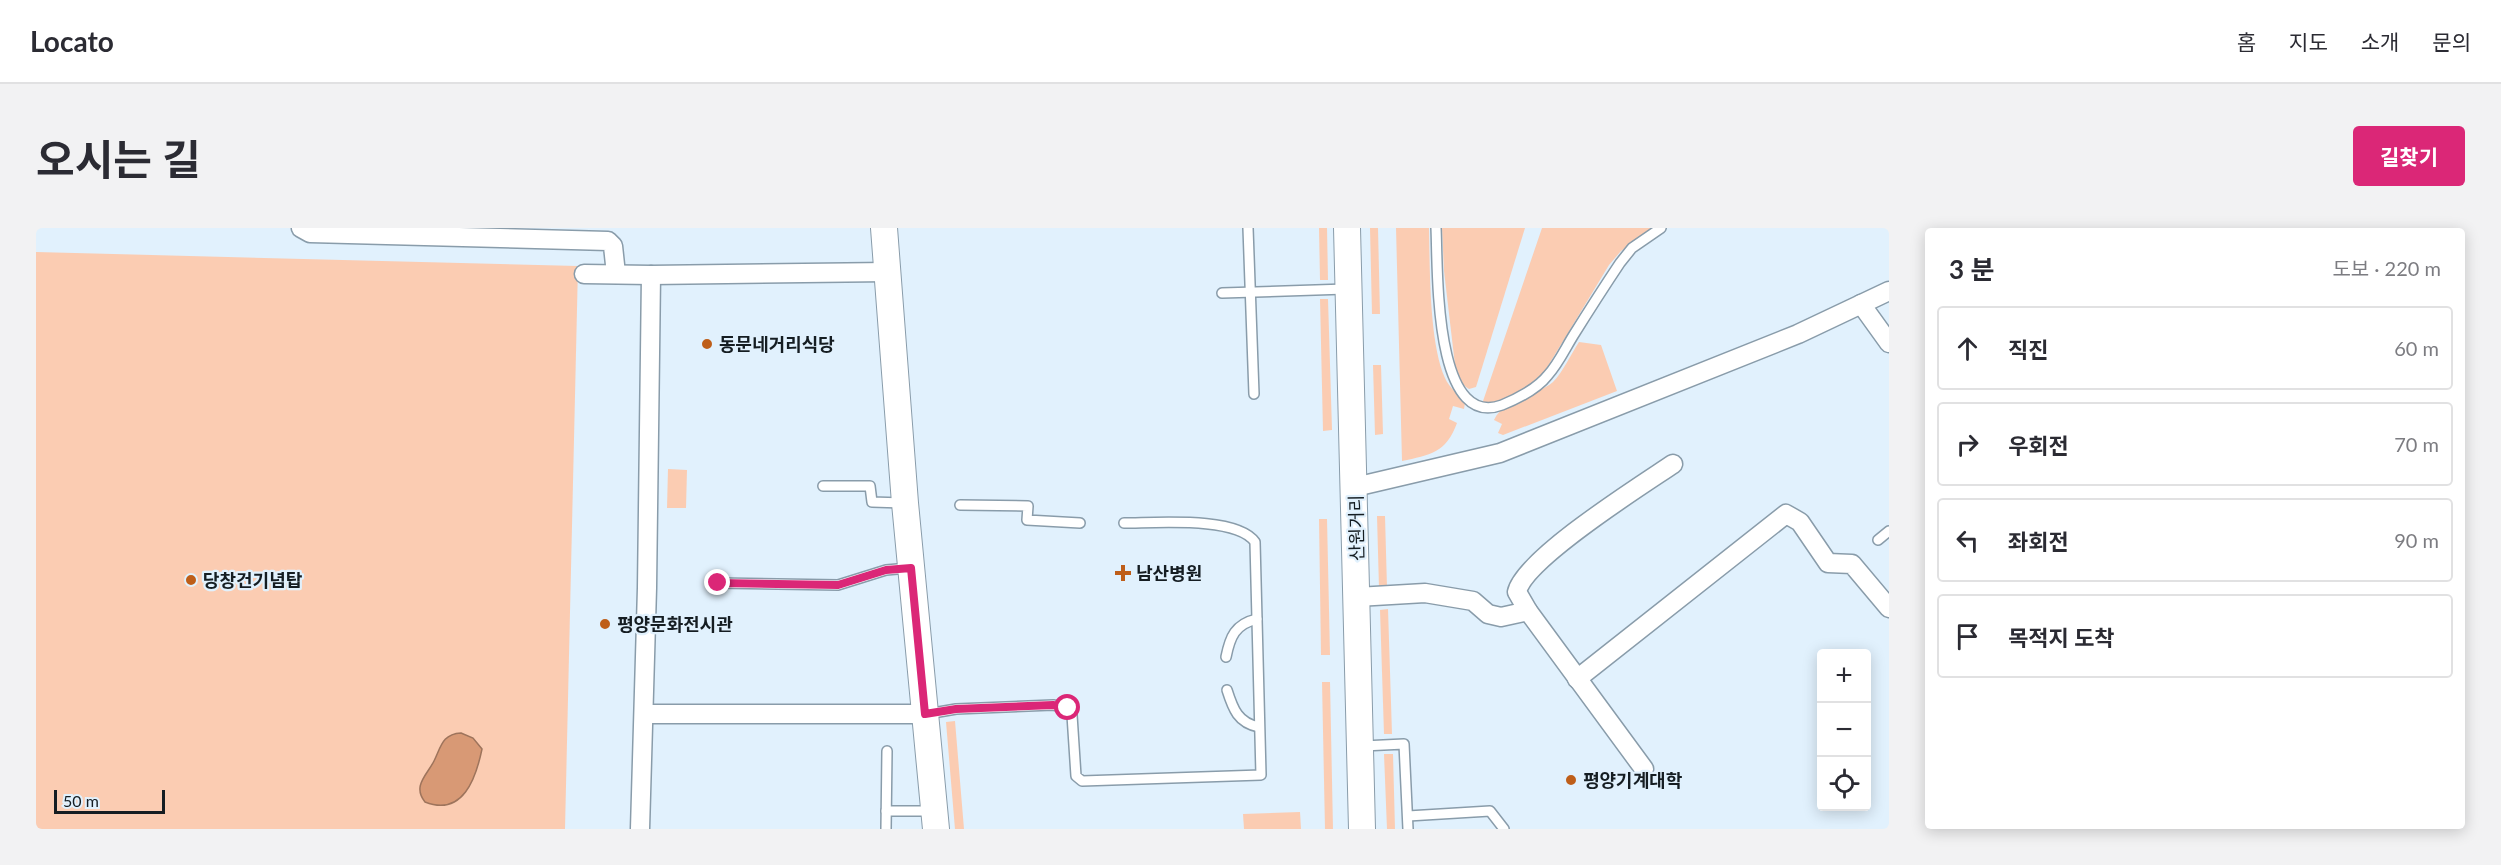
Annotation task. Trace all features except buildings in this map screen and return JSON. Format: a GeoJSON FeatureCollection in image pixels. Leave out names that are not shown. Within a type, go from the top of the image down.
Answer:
{"type":"FeatureCollection","features":[{"type":"Feature","properties":{"kind":"main road"},"geometry":{"type":"LineString","coordinates":[[884,228],[905,503],[935,820]]}},
{"type":"Feature","properties":{"kind":"main road","name":"산원거리"},"geometry":{"type":"LineString","coordinates":[[1347,228],[1362,829]]}},
{"type":"Feature","properties":{"kind":"street"},"geometry":{"type":"LineString","coordinates":[[301,228],[310,233],[608,241],[614,246],[616,274]]}},
{"type":"Feature","properties":{"kind":"street"},"geometry":{"type":"LineString","coordinates":[[584,274],[651,276],[888,272]]}},
{"type":"Feature","properties":{"kind":"street"},"geometry":{"type":"LineString","coordinates":[[640,829],[651,276]]}},
{"type":"Feature","properties":{"kind":"street"},"geometry":{"type":"LineString","coordinates":[[1355,487],[1510,449],[1798,334],[1889,291]]}},
{"type":"Feature","properties":{"kind":"street"},"geometry":{"type":"LineString","coordinates":[[1861,304],[1889,343]]}},
{"type":"Feature","properties":{"kind":"street"},"geometry":{"type":"LineString","coordinates":[[1644,769],[1528,611],[1517,592],[1518,585],[1538,563],[1570,535],[1673,464]]}},
{"type":"Feature","properties":{"kind":"street"},"geometry":{"type":"LineString","coordinates":[[1577,679],[1786,514],[1800,522],[1828,563],[1852,564],[1889,608]]}},
{"type":"Feature","properties":{"kind":"street"},"geometry":{"type":"LineString","coordinates":[[1357,597],[1425,593],[1473,601],[1488,614],[1501,617],[1528,611]]}},
{"type":"Feature","properties":{"kind":"street"},"geometry":{"type":"LineString","coordinates":[[644,714],[925,714]]}},
{"type":"Feature","properties":{"kind":"lane"},"geometry":{"type":"LineString","coordinates":[[1248,228],[1254,394]]}},
{"type":"Feature","properties":{"kind":"lane"},"geometry":{"type":"LineString","coordinates":[[1437,228],[1443,329],[1448,366],[1453,380],[1475,406],[1490,410],[1508,403],[1548,376],[1620,263],[1632,248],[1661,228]]}},
{"type":"Feature","properties":{"kind":"lane"},"geometry":{"type":"LineString","coordinates":[[1222,293],[1348,288]]}},
{"type":"Feature","properties":{"kind":"lane"},"geometry":{"type":"LineString","coordinates":[[823,486],[870,486],[872,502],[905,503]]}},
{"type":"Feature","properties":{"kind":"lane"},"geometry":{"type":"LineString","coordinates":[[960,505],[1028,506],[1027,520],[1080,523]]}},
{"type":"Feature","properties":{"kind":"lane"},"geometry":{"type":"LineString","coordinates":[[925,714],[956,709],[1053,705],[1068,708],[1072,715],[1076,776],[1082,781],[1261,775],[1255,542],[1250,534],[1217,524],[1124,523]]}},
{"type":"Feature","properties":{"kind":"lane"},"geometry":{"type":"LineString","coordinates":[[1878,540],[1889,531]]}},
{"type":"Feature","properties":{"kind":"lane"},"geometry":{"type":"LineString","coordinates":[[718,583],[838,585],[886,570],[911,568]]}},
{"type":"Feature","properties":{"kind":"lane"},"geometry":{"type":"LineString","coordinates":[[1226,657],[1230,637],[1238,626],[1257,619]]}},
{"type":"Feature","properties":{"kind":"lane"},"geometry":{"type":"LineString","coordinates":[[1227,690],[1233,710],[1241,720],[1259,727]]}},
{"type":"Feature","properties":{"kind":"lane"},"geometry":{"type":"LineString","coordinates":[[1361,746],[1404,744],[1408,829]]}},
{"type":"Feature","properties":{"kind":"lane"},"geometry":{"type":"LineString","coordinates":[[886,829],[887,751]]}},
{"type":"Feature","properties":{"kind":"lane"},"geometry":{"type":"LineString","coordinates":[[886,811],[935,820]]}},
{"type":"Feature","properties":{"kind":"lane"},"geometry":{"type":"LineString","coordinates":[[1408,816],[1490,811],[1504,829]]}},
{"type":"Feature","properties":{"kind":"shaded area"},"geometry":{"type":"Polygon","coordinates":[[[1319,228],[1327,228],[1328,280],[1320,280],[1319,228]]]}},
{"type":"Feature","properties":{"kind":"shaded area"},"geometry":{"type":"Polygon","coordinates":[[[1370,228],[1378,228],[1380,314],[1372,314],[1370,228]]]}},
{"type":"Feature","properties":{"kind":"shaded area"},"geometry":{"type":"Polygon","coordinates":[[[1396,228],[1429,228],[1431,304],[1436,345],[1447,382],[1465,403],[1464,409],[1453,406],[1449,419],[1457,423],[1448,441],[1442,447],[1421,457],[1402,461],[1396,228]]]}},
{"type":"Feature","properties":{"kind":"shaded area"},"geometry":{"type":"Polygon","coordinates":[[[1442,228],[1525,228],[1476,387],[1469,389],[1459,379],[1455,365],[1444,271],[1442,228]]]}},
{"type":"Feature","properties":{"kind":"shaded area"},"geometry":{"type":"Polygon","coordinates":[[[1542,228],[1652,228],[1621,251],[1609,265],[1545,371],[1508,399],[1482,404],[1542,228]]]}},
{"type":"Feature","properties":{"kind":"shaded area"},"geometry":{"type":"Polygon","coordinates":[[[36,252],[578,266],[565,829],[36,829],[36,252]]]}},
{"type":"Feature","properties":{"kind":"shaded area"},"geometry":{"type":"Polygon","coordinates":[[[1320,299],[1328,299],[1332,430],[1323,431],[1320,299]]]}},
{"type":"Feature","properties":{"kind":"shaded area"},"geometry":{"type":"Polygon","coordinates":[[[1579,342],[1601,345],[1617,391],[1503,435],[1498,433],[1502,424],[1494,420],[1499,413],[1505,407],[1553,382],[1579,342]]]}},
{"type":"Feature","properties":{"kind":"shaded area"},"geometry":{"type":"Polygon","coordinates":[[[1373,365],[1381,365],[1383,434],[1375,435],[1373,365]]]}},
{"type":"Feature","properties":{"kind":"shaded area"},"geometry":{"type":"Polygon","coordinates":[[[668,469],[687,470],[686,508],[667,508],[668,469]]]}},
{"type":"Feature","properties":{"kind":"shaded area"},"geometry":{"type":"Polygon","coordinates":[[[1377,516],[1385,516],[1387,588],[1379,588],[1377,516]]]}},
{"type":"Feature","properties":{"kind":"shaded area"},"geometry":{"type":"Polygon","coordinates":[[[1319,519],[1327,519],[1330,655],[1321,655],[1319,519]]]}},
{"type":"Feature","properties":{"kind":"shaded area"},"geometry":{"type":"Polygon","coordinates":[[[1388,609],[1392,734],[1384,734],[1380,610],[1388,609]]]}},
{"type":"Feature","properties":{"kind":"shaded area"},"geometry":{"type":"Polygon","coordinates":[[[1322,682],[1330,682],[1333,829],[1325,829],[1322,682]]]}},
{"type":"Feature","properties":{"kind":"shaded area"},"geometry":{"type":"Polygon","coordinates":[[[955,721],[964,829],[955,829],[946,722],[955,721]]]}},
{"type":"Feature","properties":{"kind":"shaded area"},"geometry":{"type":"Polygon","coordinates":[[[461,733],[473,738],[482,749],[476,772],[466,792],[449,804],[438,805],[425,802],[420,791],[422,781],[443,742],[450,736],[461,733]]]}},
{"type":"Feature","properties":{"kind":"shaded area"},"geometry":{"type":"Polygon","coordinates":[[[1384,754],[1393,754],[1395,829],[1387,829],[1384,754]]]}},
{"type":"Feature","properties":{"kind":"shaded area"},"geometry":{"type":"Polygon","coordinates":[[[1300,812],[1301,829],[1244,829],[1243,814],[1300,812]]]}},
{"type":"Feature","properties":{"kind":"place","name":"동문네거리식당"},"geometry":{"type":"Point","coordinates":[707,344]}},
{"type":"Feature","properties":{"kind":"place","name":"남산병원"},"geometry":{"type":"Point","coordinates":[1123,573]}},
{"type":"Feature","properties":{"kind":"place","name":"당창건기념탑"},"geometry":{"type":"Point","coordinates":[191,580]}},
{"type":"Feature","properties":{"kind":"place","name":"평양문화전시관"},"geometry":{"type":"Point","coordinates":[605,624]}},
{"type":"Feature","properties":{"kind":"place","name":"평양기계대학"},"geometry":{"type":"Point","coordinates":[1571,780]}},
{"type":"Feature","properties":{"kind":"route"},"geometry":{"type":"LineString","coordinates":[[718,583],[838,585],[886,570],[911,568],[925,714],[956,709],[1053,705],[1068,708]]}}]}
